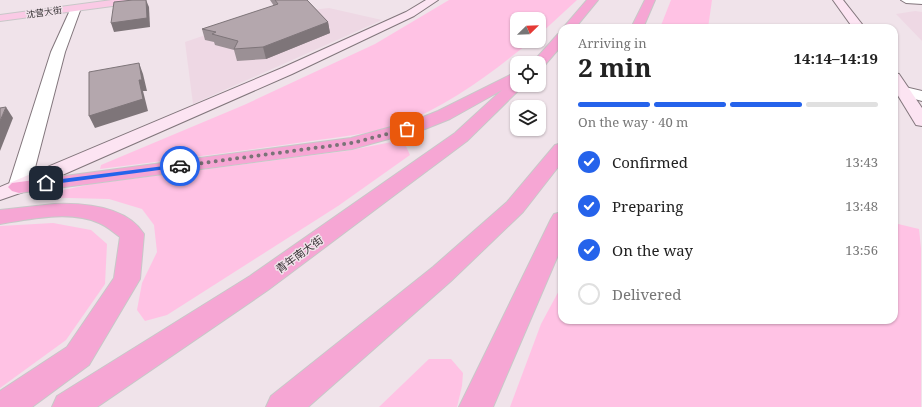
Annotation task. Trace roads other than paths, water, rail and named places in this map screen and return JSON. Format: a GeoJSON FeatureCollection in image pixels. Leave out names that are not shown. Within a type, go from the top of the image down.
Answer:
{"type":"FeatureCollection","features":[{"type":"Feature","properties":{"kind":"highway"},"geometry":{"type":"LineString","coordinates":[[572,24],[593,0]]}},
{"type":"Feature","properties":{"kind":"highway"},"geometry":{"type":"LineString","coordinates":[[639,24],[650,0]]}},
{"type":"Feature","properties":{"kind":"highway"},"geometry":{"type":"LineString","coordinates":[[545,56],[558,42]]}},
{"type":"Feature","properties":{"kind":"highway"},"geometry":{"type":"LineString","coordinates":[[19,187],[352,143],[412,127],[444,115],[510,79]]}},
{"type":"Feature","properties":{"kind":"highway","name":"青年南大街"},"geometry":{"type":"LineString","coordinates":[[69,407],[259,283],[393,187],[461,137],[510,91]]}},
{"type":"Feature","properties":{"kind":"highway"},"geometry":{"type":"LineString","coordinates":[[283,407],[442,274],[514,207],[558,154]]}},
{"type":"Feature","properties":{"kind":"highway"},"geometry":{"type":"LineString","coordinates":[[0,217],[48,211],[83,212],[106,216],[132,234],[127,279],[78,356],[5,407]]}},
{"type":"Feature","properties":{"kind":"highway"},"geometry":{"type":"LineString","coordinates":[[476,407],[558,228]]}},
{"type":"Feature","properties":{"kind":"main road","name":"沈营大街"},"geometry":{"type":"LineString","coordinates":[[0,14],[106,0]]}},
{"type":"Feature","properties":{"kind":"main road","name":"沈营大街"},"geometry":{"type":"LineString","coordinates":[[0,18],[131,0]]}},
{"type":"Feature","properties":{"kind":"street"},"geometry":{"type":"LineString","coordinates":[[0,194],[287,72],[410,14],[433,0]]}},
{"type":"Feature","properties":{"kind":"street"},"geometry":{"type":"LineString","coordinates":[[838,0],[855,24]]}},
{"type":"Feature","properties":{"kind":"street"},"geometry":{"type":"LineString","coordinates":[[906,0],[922,2]]}},
{"type":"Feature","properties":{"kind":"street"},"geometry":{"type":"LineString","coordinates":[[19,187],[58,52],[76,8]]}},
{"type":"Feature","properties":{"kind":"street"},"geometry":{"type":"LineString","coordinates":[[898,82],[922,121]]}},
{"type":"Feature","properties":{"kind":"street"},"geometry":{"type":"LineString","coordinates":[[905,92],[922,96]]}}]}
